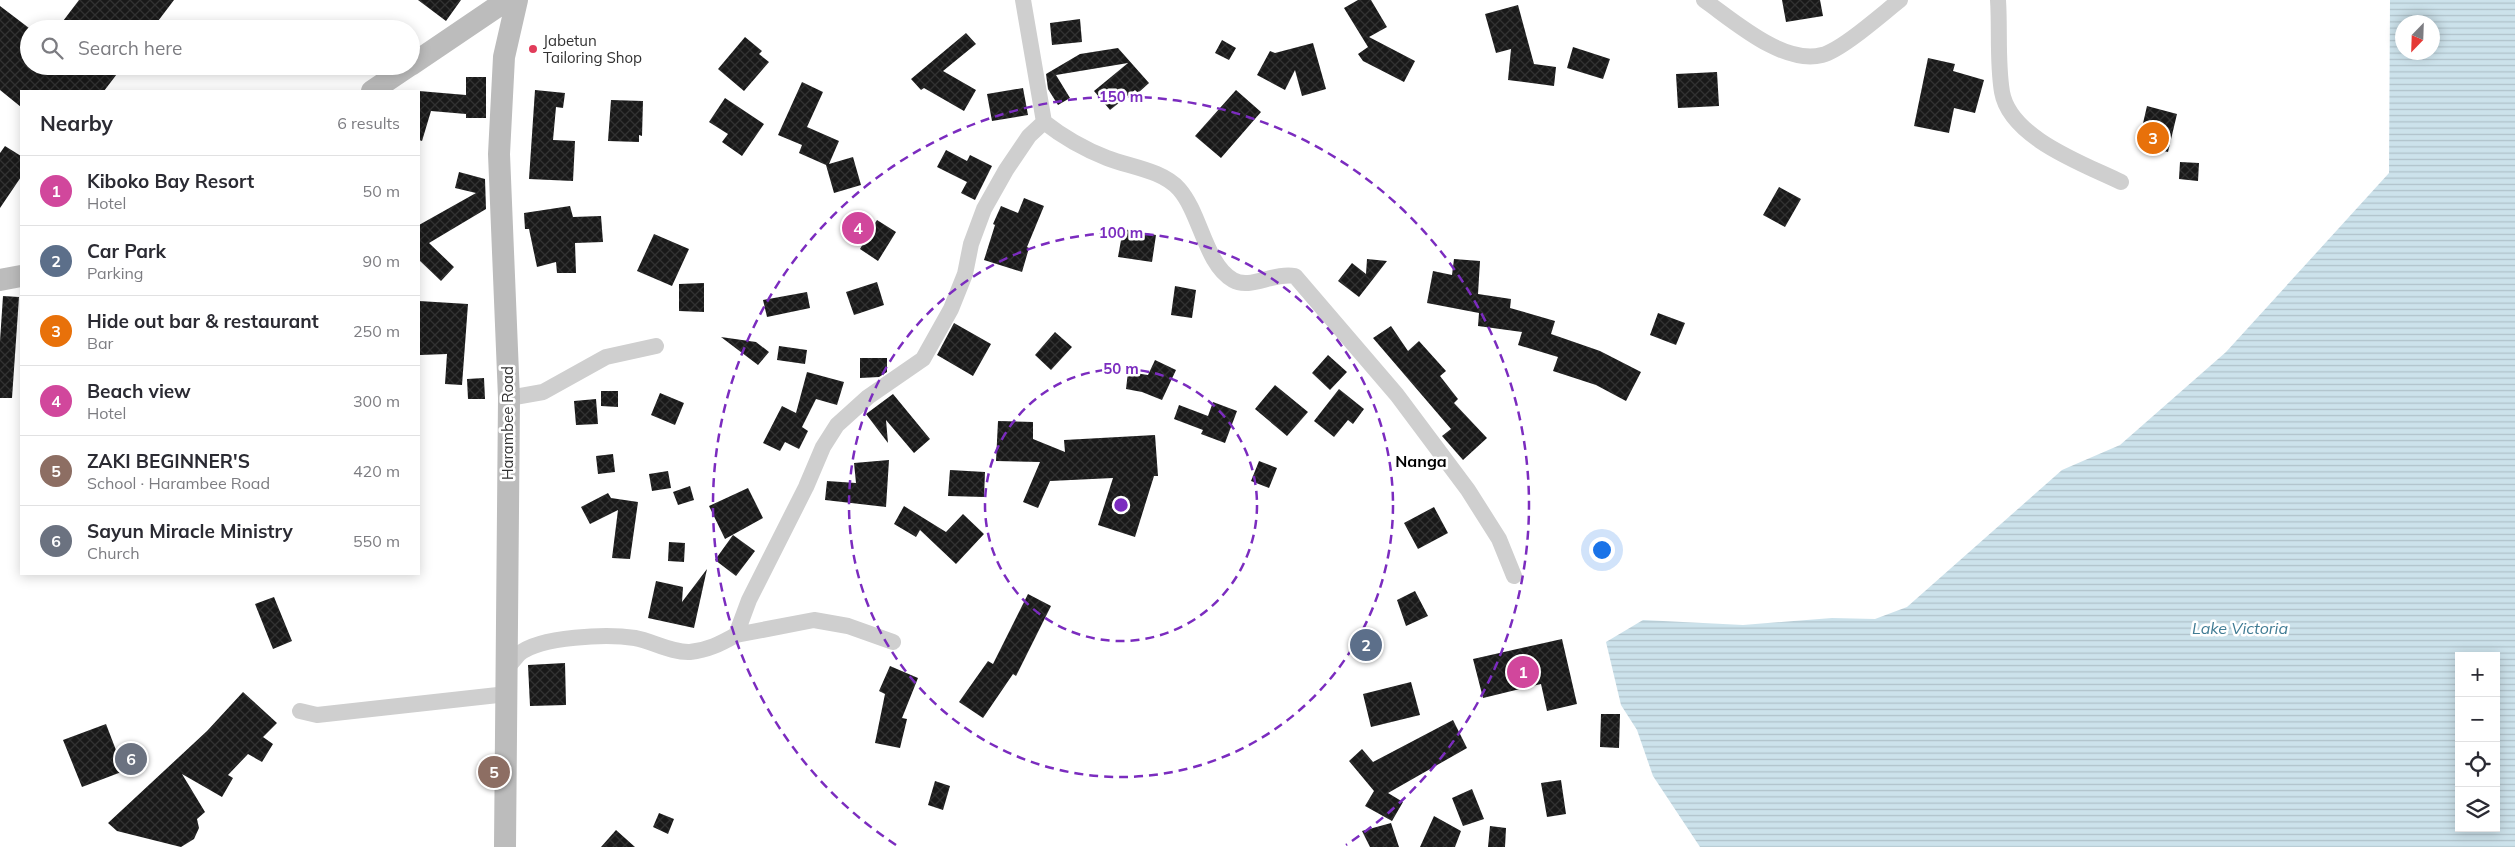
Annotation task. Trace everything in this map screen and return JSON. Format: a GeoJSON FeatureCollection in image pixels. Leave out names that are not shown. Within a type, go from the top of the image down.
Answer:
{"type":"FeatureCollection","features":[{"type":"Feature","properties":{"kind":"main road"},"geometry":{"type":"LineString","coordinates":[[420,59],[507,0]]}},
{"type":"Feature","properties":{"kind":"main road","name":"Harambee Road"},"geometry":{"type":"LineString","coordinates":[[505,847],[508,398],[499,154],[504,57],[517,0]]}},
{"type":"Feature","properties":{"kind":"main road"},"geometry":{"type":"LineString","coordinates":[[374,90],[396,75]]}},
{"type":"Feature","properties":{"kind":"main road"},"geometry":{"type":"LineString","coordinates":[[0,280],[20,276]]}},
{"type":"Feature","properties":{"kind":"street"},"geometry":{"type":"LineString","coordinates":[[1023,0],[1044,122],[1064,138],[1105,157],[1167,178],[1179,189],[1191,206],[1220,271],[1235,281],[1250,284],[1283,274],[1295,276],[1397,395],[1468,490],[1499,539],[1514,576]]}},
{"type":"Feature","properties":{"kind":"street"},"geometry":{"type":"LineString","coordinates":[[1704,0],[1769,45],[1784,52],[1803,56],[1823,55],[1853,37],[1900,0]]}},
{"type":"Feature","properties":{"kind":"street"},"geometry":{"type":"LineString","coordinates":[[1998,0],[1997,42],[2002,94],[2011,112],[2026,130],[2047,145],[2121,182]]}},
{"type":"Feature","properties":{"kind":"street"},"geometry":{"type":"LineString","coordinates":[[736,635],[749,600],[806,487],[823,447],[837,425],[868,397],[923,359],[951,309],[965,274],[971,244],[984,209],[1020,149],[1029,136],[1044,122]]}},
{"type":"Feature","properties":{"kind":"street"},"geometry":{"type":"LineString","coordinates":[[508,398],[543,392],[606,357],[656,346]]}},
{"type":"Feature","properties":{"kind":"street"},"geometry":{"type":"LineString","coordinates":[[507,668],[520,653],[538,645],[568,639],[602,635],[635,638],[688,652],[711,649],[736,635],[814,620],[848,626],[893,642]]}},
{"type":"Feature","properties":{"kind":"street"},"geometry":{"type":"LineString","coordinates":[[300,710],[317,715],[507,694]]}},
{"type":"Feature","properties":{"kind":"water","name":"Lake Victoria"},"geometry":{"type":"Polygon","coordinates":[[[2390,0],[2515,0],[2515,847],[1700,847],[1653,776],[1637,730],[1621,705],[1606,642],[1643,620],[1743,625],[1832,618],[1875,619],[1907,607],[2062,470],[2120,445],[2226,352],[2389,173],[2390,0]]]}},
{"type":"Feature","properties":{"kind":"building"},"geometry":{"type":"Polygon","coordinates":[[[79,0],[174,0],[159,20],[64,20],[79,0]]]}},
{"type":"Feature","properties":{"kind":"building"},"geometry":{"type":"Polygon","coordinates":[[[418,0],[461,0],[446,21],[418,0]]]}},
{"type":"Feature","properties":{"kind":"building"},"geometry":{"type":"Polygon","coordinates":[[[1358,0],[1371,0],[1387,27],[1369,37],[1415,61],[1404,82],[1363,61],[1358,54],[1368,47],[1344,8],[1358,0]]]}},
{"type":"Feature","properties":{"kind":"building"},"geometry":{"type":"Polygon","coordinates":[[[1782,0],[1820,0],[1823,16],[1786,22],[1782,0]]]}},
{"type":"Feature","properties":{"kind":"building"},"geometry":{"type":"Polygon","coordinates":[[[1518,5],[1534,64],[1556,67],[1554,86],[1508,80],[1511,49],[1496,53],[1485,14],[1518,5]]]}},
{"type":"Feature","properties":{"kind":"building"},"geometry":{"type":"Polygon","coordinates":[[[0,6],[20,21],[20,75],[116,75],[105,90],[20,90],[20,106],[0,90],[0,6]]]}},
{"type":"Feature","properties":{"kind":"building"},"geometry":{"type":"Polygon","coordinates":[[[1080,19],[1082,42],[1052,45],[1050,23],[1080,19]]]}},
{"type":"Feature","properties":{"kind":"building"},"geometry":{"type":"Polygon","coordinates":[[[966,33],[976,44],[943,71],[976,90],[964,111],[924,88],[921,90],[911,79],[966,33]]]}},
{"type":"Feature","properties":{"kind":"building"},"geometry":{"type":"Polygon","coordinates":[[[745,37],[762,51],[759,54],[769,62],[744,91],[718,69],[745,37]]]}},
{"type":"Feature","properties":{"kind":"building"},"geometry":{"type":"Polygon","coordinates":[[[1222,40],[1236,48],[1229,60],[1215,53],[1222,40]]]}},
{"type":"Feature","properties":{"kind":"building"},"geometry":{"type":"Polygon","coordinates":[[[1313,43],[1326,89],[1302,96],[1295,70],[1285,90],[1257,75],[1270,51],[1275,53],[1313,43]]]}},
{"type":"Feature","properties":{"kind":"building"},"geometry":{"type":"Polygon","coordinates":[[[1573,47],[1610,59],[1603,79],[1567,68],[1573,47]]]}},
{"type":"Feature","properties":{"kind":"building"},"geometry":{"type":"Polygon","coordinates":[[[1118,48],[1149,83],[1138,93],[1135,90],[1110,110],[1094,91],[1128,63],[1056,75],[1070,98],[1058,105],[1048,89],[1046,74],[1080,54],[1118,48]]]}},
{"type":"Feature","properties":{"kind":"building"},"geometry":{"type":"Polygon","coordinates":[[[1928,58],[1955,64],[1953,71],[1984,80],[1975,113],[1954,108],[1949,133],[1914,126],[1928,58]]]}},
{"type":"Feature","properties":{"kind":"building"},"geometry":{"type":"Polygon","coordinates":[[[1717,72],[1719,106],[1678,108],[1676,74],[1717,72]]]}},
{"type":"Feature","properties":{"kind":"building"},"geometry":{"type":"Polygon","coordinates":[[[466,77],[486,77],[486,118],[466,118],[466,114],[431,111],[422,141],[420,140],[420,91],[466,95],[466,77]]]}},
{"type":"Feature","properties":{"kind":"building"},"geometry":{"type":"Polygon","coordinates":[[[802,82],[823,92],[807,127],[839,141],[829,164],[853,157],[861,185],[834,193],[826,165],[799,153],[802,145],[778,135],[802,82]]]}},
{"type":"Feature","properties":{"kind":"building"},"geometry":{"type":"Polygon","coordinates":[[[1023,88],[1028,115],[992,121],[987,94],[1023,88]]]}},
{"type":"Feature","properties":{"kind":"building"},"geometry":{"type":"Polygon","coordinates":[[[535,90],[565,93],[563,108],[556,107],[553,140],[575,141],[573,181],[529,179],[535,90]]]}},
{"type":"Feature","properties":{"kind":"building"},"geometry":{"type":"Polygon","coordinates":[[[1236,90],[1261,112],[1221,158],[1195,136],[1236,90]]]}},
{"type":"Feature","properties":{"kind":"building"},"geometry":{"type":"Polygon","coordinates":[[[725,98],[764,124],[742,156],[722,142],[728,134],[709,122],[725,98]]]}},
{"type":"Feature","properties":{"kind":"building"},"geometry":{"type":"Polygon","coordinates":[[[611,100],[643,101],[642,136],[639,135],[639,142],[608,141],[611,100]]]}},
{"type":"Feature","properties":{"kind":"building"},"geometry":{"type":"Polygon","coordinates":[[[2147,106],[2177,114],[2168,152],[2138,145],[2147,106]]]}},
{"type":"Feature","properties":{"kind":"building"},"geometry":{"type":"Polygon","coordinates":[[[5,146],[20,155],[20,178],[0,208],[0,153],[5,146]]]}},
{"type":"Feature","properties":{"kind":"building"},"geometry":{"type":"Polygon","coordinates":[[[946,150],[967,161],[970,155],[992,166],[975,200],[961,193],[967,182],[937,167],[946,150]]]}},
{"type":"Feature","properties":{"kind":"building"},"geometry":{"type":"Polygon","coordinates":[[[2180,162],[2199,163],[2198,181],[2179,179],[2180,162]]]}},
{"type":"Feature","properties":{"kind":"building"},"geometry":{"type":"Polygon","coordinates":[[[459,172],[485,179],[486,209],[429,243],[454,267],[441,281],[420,261],[420,224],[476,193],[455,188],[459,172]]]}},
{"type":"Feature","properties":{"kind":"building"},"geometry":{"type":"Polygon","coordinates":[[[1779,187],[1801,199],[1785,227],[1763,215],[1779,187]]]}},
{"type":"Feature","properties":{"kind":"building"},"geometry":{"type":"Polygon","coordinates":[[[1024,198],[1044,206],[1027,247],[1029,248],[1022,272],[984,260],[995,225],[993,224],[1001,206],[1018,213],[1024,198]]]}},
{"type":"Feature","properties":{"kind":"building"},"geometry":{"type":"Polygon","coordinates":[[[570,206],[573,217],[601,216],[603,242],[575,243],[576,273],[557,273],[556,262],[537,267],[529,229],[525,229],[524,213],[570,206]]]}},
{"type":"Feature","properties":{"kind":"building"},"geometry":{"type":"Polygon","coordinates":[[[877,220],[896,232],[878,261],[860,249],[877,220]]]}},
{"type":"Feature","properties":{"kind":"building"},"geometry":{"type":"Polygon","coordinates":[[[1123,229],[1156,235],[1152,262],[1118,257],[1123,229]]]}},
{"type":"Feature","properties":{"kind":"building"},"geometry":{"type":"Polygon","coordinates":[[[654,234],[689,249],[672,286],[637,271],[654,234]]]}},
{"type":"Feature","properties":{"kind":"building"},"geometry":{"type":"Polygon","coordinates":[[[1367,259],[1387,261],[1359,297],[1338,281],[1352,263],[1366,274],[1367,259]]]}},
{"type":"Feature","properties":{"kind":"building"},"geometry":{"type":"Polygon","coordinates":[[[1454,259],[1480,261],[1478,294],[1511,299],[1510,308],[1555,321],[1551,334],[1600,351],[1641,372],[1626,401],[1596,385],[1553,371],[1558,357],[1518,345],[1522,332],[1478,326],[1479,313],[1427,303],[1433,271],[1452,275],[1454,259]]]}},
{"type":"Feature","properties":{"kind":"building"},"geometry":{"type":"Polygon","coordinates":[[[877,282],[884,305],[854,315],[846,292],[877,282]]]}},
{"type":"Feature","properties":{"kind":"building"},"geometry":{"type":"Polygon","coordinates":[[[704,283],[704,312],[679,311],[679,284],[704,283]]]}},
{"type":"Feature","properties":{"kind":"building"},"geometry":{"type":"Polygon","coordinates":[[[1175,286],[1196,290],[1192,318],[1171,315],[1175,286]]]}},
{"type":"Feature","properties":{"kind":"building"},"geometry":{"type":"Polygon","coordinates":[[[807,292],[810,308],[767,317],[763,300],[807,292]]]}},
{"type":"Feature","properties":{"kind":"building"},"geometry":{"type":"Polygon","coordinates":[[[3,296],[19,297],[12,398],[0,398],[0,341],[3,296]]]}},
{"type":"Feature","properties":{"kind":"building"},"geometry":{"type":"Polygon","coordinates":[[[420,301],[468,304],[462,385],[445,384],[447,354],[420,355],[420,301]]]}},
{"type":"Feature","properties":{"kind":"building"},"geometry":{"type":"Polygon","coordinates":[[[1658,313],[1685,323],[1676,345],[1650,335],[1658,313]]]}},
{"type":"Feature","properties":{"kind":"building"},"geometry":{"type":"Polygon","coordinates":[[[954,323],[991,344],[973,376],[937,355],[954,323]]]}},
{"type":"Feature","properties":{"kind":"building"},"geometry":{"type":"Polygon","coordinates":[[[1391,326],[1408,351],[1419,341],[1446,371],[1440,376],[1458,399],[1454,403],[1487,438],[1463,460],[1442,436],[1451,429],[1373,338],[1391,326]]]}},
{"type":"Feature","properties":{"kind":"building"},"geometry":{"type":"Polygon","coordinates":[[[1055,332],[1072,347],[1051,370],[1035,355],[1055,332]]]}},
{"type":"Feature","properties":{"kind":"building"},"geometry":{"type":"Polygon","coordinates":[[[721,337],[756,342],[769,352],[758,365],[721,337]]]}},
{"type":"Feature","properties":{"kind":"building"},"geometry":{"type":"Polygon","coordinates":[[[779,346],[807,350],[805,364],[777,360],[779,346]]]}},
{"type":"Feature","properties":{"kind":"building"},"geometry":{"type":"Polygon","coordinates":[[[1328,355],[1347,372],[1330,390],[1312,373],[1328,355]]]}},
{"type":"Feature","properties":{"kind":"building"},"geometry":{"type":"Polygon","coordinates":[[[860,358],[887,358],[887,372],[879,377],[860,378],[860,358]]]}},
{"type":"Feature","properties":{"kind":"building"},"geometry":{"type":"Polygon","coordinates":[[[1155,360],[1176,370],[1162,400],[1142,392],[1126,389],[1128,372],[1148,375],[1155,360]]]}},
{"type":"Feature","properties":{"kind":"building"},"geometry":{"type":"Polygon","coordinates":[[[807,372],[844,382],[837,405],[816,399],[802,427],[808,431],[799,449],[785,442],[780,451],[763,443],[782,406],[796,413],[807,372]]]}},
{"type":"Feature","properties":{"kind":"building"},"geometry":{"type":"Polygon","coordinates":[[[484,378],[485,399],[468,399],[467,379],[484,378]]]}},
{"type":"Feature","properties":{"kind":"building"},"geometry":{"type":"Polygon","coordinates":[[[1275,385],[1308,412],[1287,436],[1255,409],[1275,385]]]}},
{"type":"Feature","properties":{"kind":"building"},"geometry":{"type":"Polygon","coordinates":[[[1339,389],[1364,409],[1353,424],[1348,420],[1334,437],[1314,421],[1339,389]]]}},
{"type":"Feature","properties":{"kind":"building"},"geometry":{"type":"Polygon","coordinates":[[[601,391],[618,391],[618,407],[601,406],[601,391]]]}},
{"type":"Feature","properties":{"kind":"building"},"geometry":{"type":"Polygon","coordinates":[[[660,393],[684,403],[675,425],[651,415],[660,393]]]}},
{"type":"Feature","properties":{"kind":"building"},"geometry":{"type":"Polygon","coordinates":[[[893,394],[930,439],[914,453],[886,420],[888,443],[866,414],[893,394]]]}},
{"type":"Feature","properties":{"kind":"building"},"geometry":{"type":"Polygon","coordinates":[[[596,399],[598,424],[576,425],[574,401],[596,399]]]}},
{"type":"Feature","properties":{"kind":"building"},"geometry":{"type":"Polygon","coordinates":[[[1213,402],[1237,411],[1225,443],[1201,434],[1203,430],[1174,419],[1179,405],[1208,416],[1213,402]]]}},
{"type":"Feature","properties":{"kind":"building"},"geometry":{"type":"Polygon","coordinates":[[[998,421],[1033,422],[1033,439],[1065,452],[1064,440],[1155,435],[1158,476],[1154,476],[1135,537],[1098,525],[1113,478],[1050,481],[1038,508],[1023,502],[1040,462],[996,461],[998,421]]]}},
{"type":"Feature","properties":{"kind":"building"},"geometry":{"type":"Polygon","coordinates":[[[613,454],[615,472],[598,474],[596,456],[613,454]]]}},
{"type":"Feature","properties":{"kind":"building"},"geometry":{"type":"Polygon","coordinates":[[[889,460],[886,507],[825,500],[827,481],[856,483],[854,463],[889,460]]]}},
{"type":"Feature","properties":{"kind":"building"},"geometry":{"type":"Polygon","coordinates":[[[1259,461],[1277,468],[1269,488],[1251,481],[1259,461]]]}},
{"type":"Feature","properties":{"kind":"building"},"geometry":{"type":"Polygon","coordinates":[[[950,470],[985,472],[984,497],[948,496],[950,470]]]}},
{"type":"Feature","properties":{"kind":"building"},"geometry":{"type":"Polygon","coordinates":[[[668,471],[671,488],[652,491],[649,474],[668,471]]]}},
{"type":"Feature","properties":{"kind":"building"},"geometry":{"type":"Polygon","coordinates":[[[690,486],[694,500],[678,505],[673,492],[690,486]]]}},
{"type":"Feature","properties":{"kind":"building"},"geometry":{"type":"Polygon","coordinates":[[[748,488],[763,518],[725,539],[709,506],[748,488]]]}},
{"type":"Feature","properties":{"kind":"building"},"geometry":{"type":"Polygon","coordinates":[[[608,493],[611,498],[638,502],[630,559],[612,558],[618,510],[590,524],[581,507],[608,493]]]}},
{"type":"Feature","properties":{"kind":"building"},"geometry":{"type":"Polygon","coordinates":[[[904,506],[946,532],[963,514],[984,534],[956,564],[920,530],[916,537],[894,524],[904,506]]]}},
{"type":"Feature","properties":{"kind":"building"},"geometry":{"type":"Polygon","coordinates":[[[1434,507],[1448,533],[1418,549],[1404,523],[1434,507]]]}},
{"type":"Feature","properties":{"kind":"building"},"geometry":{"type":"Polygon","coordinates":[[[733,535],[755,551],[736,576],[715,560],[733,535]]]}},
{"type":"Feature","properties":{"kind":"building"},"geometry":{"type":"Polygon","coordinates":[[[669,542],[685,543],[684,562],[668,561],[669,542]]]}},
{"type":"Feature","properties":{"kind":"building"},"geometry":{"type":"Polygon","coordinates":[[[707,569],[694,628],[648,618],[656,581],[683,587],[682,602],[707,569]]]}},
{"type":"Feature","properties":{"kind":"building"},"geometry":{"type":"Polygon","coordinates":[[[1415,591],[1428,616],[1406,626],[1397,600],[1415,591]]]}},
{"type":"Feature","properties":{"kind":"building"},"geometry":{"type":"Polygon","coordinates":[[[1028,594],[1051,606],[1016,676],[1013,674],[983,718],[959,702],[988,661],[993,664],[1028,594]]]}},
{"type":"Feature","properties":{"kind":"building"},"geometry":{"type":"Polygon","coordinates":[[[274,597],[292,641],[273,649],[255,604],[274,597]]]}},
{"type":"Feature","properties":{"kind":"building"},"geometry":{"type":"Polygon","coordinates":[[[1562,639],[1577,704],[1547,711],[1541,684],[1483,698],[1473,659],[1562,639]]]}},
{"type":"Feature","properties":{"kind":"building"},"geometry":{"type":"Polygon","coordinates":[[[565,663],[566,705],[530,706],[528,665],[565,663]]]}},
{"type":"Feature","properties":{"kind":"building"},"geometry":{"type":"Polygon","coordinates":[[[890,666],[918,678],[902,718],[907,719],[900,748],[875,743],[885,694],[879,691],[890,666]]]}},
{"type":"Feature","properties":{"kind":"building"},"geometry":{"type":"Polygon","coordinates":[[[1411,682],[1420,715],[1371,727],[1363,694],[1411,682]]]}},
{"type":"Feature","properties":{"kind":"building"},"geometry":{"type":"Polygon","coordinates":[[[243,692],[277,723],[263,737],[273,744],[262,762],[248,754],[228,775],[233,778],[222,797],[182,774],[205,812],[197,819],[199,828],[194,839],[181,847],[117,831],[108,823],[207,731],[243,692]]]}},
{"type":"Feature","properties":{"kind":"building"},"geometry":{"type":"Polygon","coordinates":[[[1601,714],[1620,714],[1619,748],[1600,747],[1601,714]]]}},
{"type":"Feature","properties":{"kind":"building"},"geometry":{"type":"Polygon","coordinates":[[[1453,720],[1467,748],[1388,793],[1403,802],[1392,821],[1365,806],[1374,791],[1349,761],[1362,749],[1373,762],[1453,720]]]}},
{"type":"Feature","properties":{"kind":"building"},"geometry":{"type":"Polygon","coordinates":[[[106,724],[124,771],[82,787],[63,740],[106,724]]]}},
{"type":"Feature","properties":{"kind":"building"},"geometry":{"type":"Polygon","coordinates":[[[1561,780],[1566,814],[1547,817],[1541,783],[1561,780]]]}},
{"type":"Feature","properties":{"kind":"building"},"geometry":{"type":"Polygon","coordinates":[[[935,781],[950,786],[943,810],[928,805],[935,781]]]}},
{"type":"Feature","properties":{"kind":"building"},"geometry":{"type":"Polygon","coordinates":[[[1472,789],[1484,819],[1463,826],[1452,798],[1472,789]]]}},
{"type":"Feature","properties":{"kind":"building"},"geometry":{"type":"Polygon","coordinates":[[[659,813],[674,819],[668,834],[653,827],[659,813]]]}},
{"type":"Feature","properties":{"kind":"building"},"geometry":{"type":"Polygon","coordinates":[[[1434,816],[1461,831],[1455,847],[1420,847],[1434,816]]]}},
{"type":"Feature","properties":{"kind":"building"},"geometry":{"type":"Polygon","coordinates":[[[1391,823],[1399,847],[1370,847],[1362,831],[1391,823]]]}},
{"type":"Feature","properties":{"kind":"building"},"geometry":{"type":"Polygon","coordinates":[[[1490,826],[1506,828],[1505,847],[1488,847],[1490,826]]]}},
{"type":"Feature","properties":{"kind":"building"},"geometry":{"type":"Polygon","coordinates":[[[616,830],[635,847],[601,847],[616,830]]]}},
{"type":"Feature","properties":{"kind":"place","name":"Jabetun Tailoring Shop"},"geometry":{"type":"Point","coordinates":[533,49]}},
{"type":"Feature","properties":{"kind":"place","name":"Hide out bar & restaurant"},"geometry":{"type":"Point","coordinates":[2153,138]}},
{"type":"Feature","properties":{"kind":"place","name":"Beach view"},"geometry":{"type":"Point","coordinates":[858,228]}},
{"type":"Feature","properties":{"kind":"place","name":"Car Park"},"geometry":{"type":"Point","coordinates":[1366,645]}},
{"type":"Feature","properties":{"kind":"place","name":"Kiboko Bay Resort"},"geometry":{"type":"Point","coordinates":[1523,672]}},
{"type":"Feature","properties":{"kind":"place","name":"Sayun Miracle Ministry"},"geometry":{"type":"Point","coordinates":[131,759]}},
{"type":"Feature","properties":{"kind":"place","name":"ZAKI BEGINNER'S"},"geometry":{"type":"Point","coordinates":[494,772]}},
{"type":"Feature","properties":{"kind":"district","name":"Nanga"},"geometry":{"type":"Point","coordinates":[1421,461]}}]}
